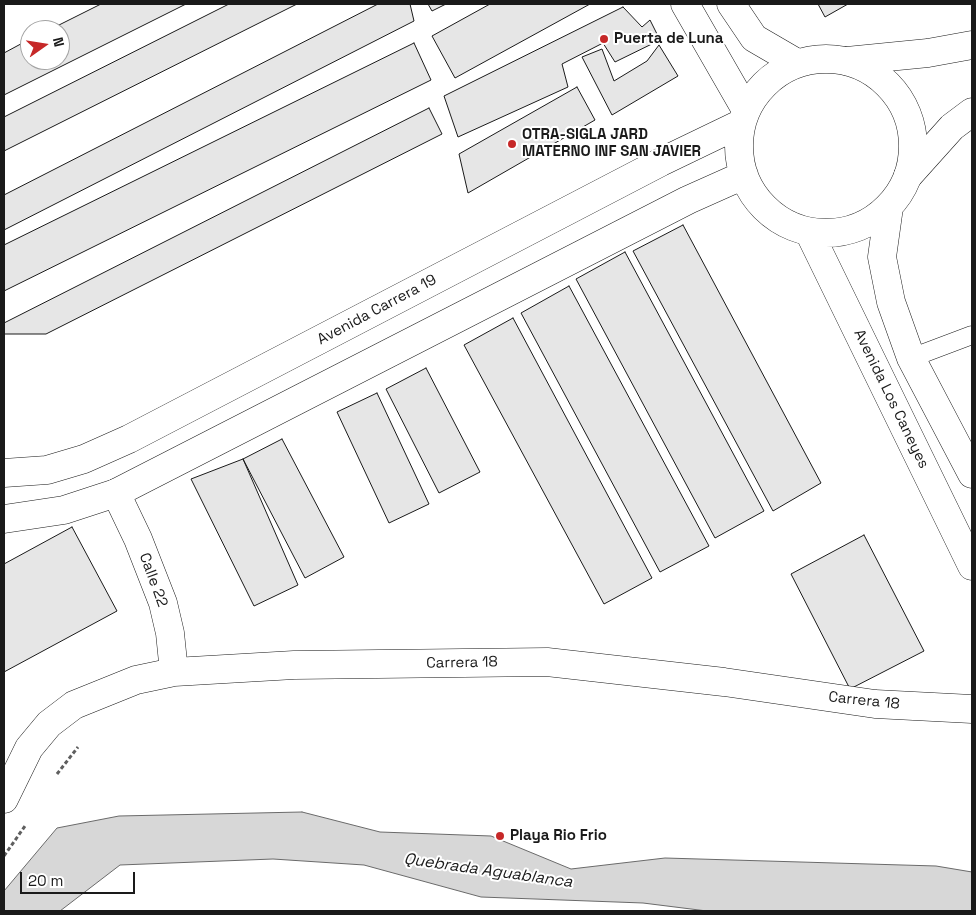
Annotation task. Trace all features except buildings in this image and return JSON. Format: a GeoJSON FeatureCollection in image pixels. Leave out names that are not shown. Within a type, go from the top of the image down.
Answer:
{"type":"FeatureCollection","features":[{"type":"Feature","properties":{"kind":"street"},"geometry":{"type":"LineString","coordinates":[[685,4],[744,117]]}},
{"type":"Feature","properties":{"kind":"street"},"geometry":{"type":"LineString","coordinates":[[731,4],[754,38],[797,63]]}},
{"type":"Feature","properties":{"kind":"street"},"geometry":{"type":"LineString","coordinates":[[847,61],[928,53],[972,45]]}},
{"type":"Feature","properties":{"kind":"street"},"geometry":{"type":"LineString","coordinates":[[908,176],[913,152],[912,128],[903,105],[889,85],[870,70],[847,61],[830,58],[797,63],[780,71],[755,95],[744,117],[739,149],[744,175],[759,202],[782,221],[809,232],[831,234],[852,230],[872,220],[889,207],[900,192],[908,176],[952,126],[972,112]]}},
{"type":"Feature","properties":{"kind":"street","name":"Avenida Carrera 19"},"geometry":{"type":"LineString","coordinates":[[4,473],[48,470],[84,459],[129,439],[744,117]]}},
{"type":"Feature","properties":{"kind":"street"},"geometry":{"type":"LineString","coordinates":[[4,520],[64,510],[116,493],[688,200],[744,175]]}},
{"type":"Feature","properties":{"kind":"street"},"geometry":{"type":"LineString","coordinates":[[889,207],[882,256],[891,302],[911,358],[972,474]]}},
{"type":"Feature","properties":{"kind":"street","name":"Avenida Los Caneyes"},"geometry":{"type":"LineString","coordinates":[[809,232],[972,566]]}},
{"type":"Feature","properties":{"kind":"street","name":"Calle 22"},"geometry":{"type":"LineString","coordinates":[[116,493],[138,540],[163,603],[170,634],[174,672]]}},
{"type":"Feature","properties":{"kind":"street","name":"Carrera 18"},"geometry":{"type":"LineString","coordinates":[[4,799],[29,748],[49,724],[74,705],[136,680],[174,672],[294,665],[547,662],[724,682],[875,704],[972,709]]}},
{"type":"Feature","properties":{"kind":"lane"},"geometry":{"type":"LineString","coordinates":[[911,358],[972,335]]}},
{"type":"Feature","properties":{"kind":"path"},"geometry":{"type":"LineString","coordinates":[[55,777],[84,740]]}},
{"type":"Feature","properties":{"kind":"path"},"geometry":{"type":"LineString","coordinates":[[4,856],[31,818]]}},
{"type":"Feature","properties":{"kind":"water","name":"Quebrada Aguablanca"},"geometry":{"type":"Polygon","coordinates":[[[302,812],[380,832],[491,836],[571,869],[665,858],[936,866],[972,872],[972,911],[707,911],[643,903],[481,897],[364,865],[273,859],[120,865],[60,911],[4,911],[4,891],[57,828],[119,816],[302,812]]]}},
{"type":"Feature","properties":{"kind":"place","name":"Puerta de Luna"},"geometry":{"type":"Point","coordinates":[604,39]}},
{"type":"Feature","properties":{"kind":"place","name":"OTRA-SIGLA JARD MATERNO INF SAN JAVIER"},"geometry":{"type":"Point","coordinates":[512,144]}},
{"type":"Feature","properties":{"kind":"place","name":"Playa Rio Frio"},"geometry":{"type":"Point","coordinates":[500,836]}}]}
